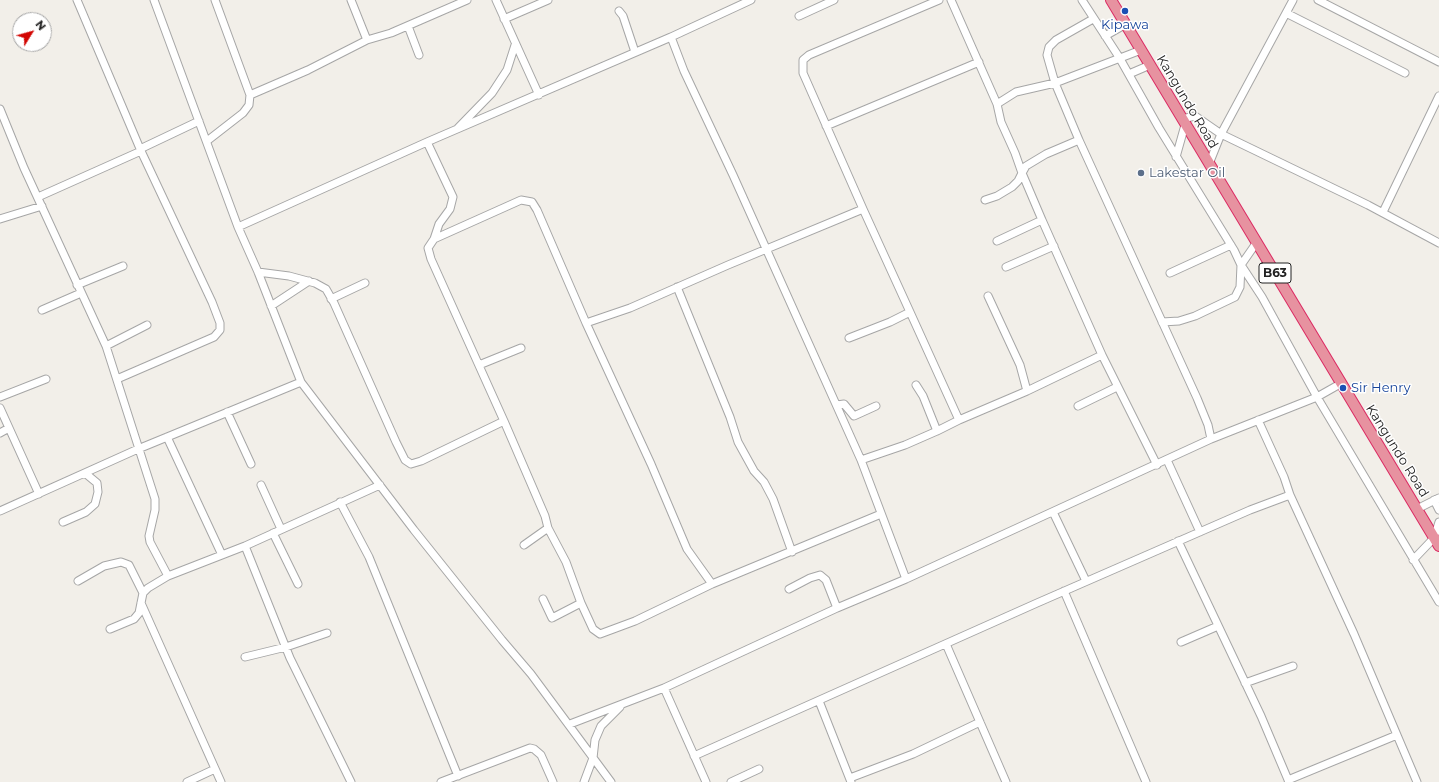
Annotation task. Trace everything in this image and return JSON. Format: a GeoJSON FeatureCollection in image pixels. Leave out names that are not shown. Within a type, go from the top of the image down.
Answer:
{"type":"FeatureCollection","features":[{"type":"Feature","properties":{"kind":"highway","name":"Kangundo Road"},"geometry":{"type":"LineString","coordinates":[[1111,0],[1183,122],[1257,242],[1340,384],[1437,542]]}},
{"type":"Feature","properties":{"kind":"street"},"geometry":{"type":"LineString","coordinates":[[77,0],[141,150],[212,302],[220,323],[220,330],[214,337],[117,379]]}},
{"type":"Feature","properties":{"kind":"street"},"geometry":{"type":"LineString","coordinates":[[154,0],[238,227],[258,272],[301,382],[380,485],[570,724],[611,782]]}},
{"type":"Feature","properties":{"kind":"street"},"geometry":{"type":"LineString","coordinates":[[207,141],[243,113],[249,105],[250,95],[215,0]]}},
{"type":"Feature","properties":{"kind":"street"},"geometry":{"type":"LineString","coordinates":[[351,0],[368,40]]}},
{"type":"Feature","properties":{"kind":"street"},"geometry":{"type":"LineString","coordinates":[[250,95],[308,70],[368,40],[408,26],[467,0]]}},
{"type":"Feature","properties":{"kind":"street"},"geometry":{"type":"LineString","coordinates":[[496,0],[515,45],[539,95]]}},
{"type":"Feature","properties":{"kind":"street"},"geometry":{"type":"LineString","coordinates":[[504,19],[548,0]]}},
{"type":"Feature","properties":{"kind":"street"},"geometry":{"type":"LineString","coordinates":[[238,227],[428,142],[671,37],[751,0]]}},
{"type":"Feature","properties":{"kind":"street"},"geometry":{"type":"LineString","coordinates":[[799,16],[834,0]]}},
{"type":"Feature","properties":{"kind":"street"},"geometry":{"type":"LineString","coordinates":[[939,0],[809,55],[803,60],[803,73],[959,420]]}},
{"type":"Feature","properties":{"kind":"street"},"geometry":{"type":"LineString","coordinates":[[951,0],[997,104],[1001,122],[1016,153],[1022,173],[1042,220],[1117,387],[1157,465]]}},
{"type":"Feature","properties":{"kind":"street"},"geometry":{"type":"LineString","coordinates":[[1082,0],[1129,74],[1176,157],[1262,297],[1317,397],[1439,602]]}},
{"type":"Feature","properties":{"kind":"street"},"geometry":{"type":"LineString","coordinates":[[1209,164],[1221,134],[1293,0]]}},
{"type":"Feature","properties":{"kind":"street"},"geometry":{"type":"LineString","coordinates":[[1318,0],[1439,62]]}},
{"type":"Feature","properties":{"kind":"street"},"geometry":{"type":"LineString","coordinates":[[619,11],[623,16],[635,52]]}},
{"type":"Feature","properties":{"kind":"street"},"geometry":{"type":"LineString","coordinates":[[1286,13],[1405,73]]}},
{"type":"Feature","properties":{"kind":"street"},"geometry":{"type":"LineString","coordinates":[[1093,19],[1056,40],[1048,47],[1048,55],[1055,83],[1079,140],[1197,398],[1208,425],[1211,439]]}},
{"type":"Feature","properties":{"kind":"street"},"geometry":{"type":"LineString","coordinates":[[1104,36],[1126,24]]}},
{"type":"Feature","properties":{"kind":"street"},"geometry":{"type":"LineString","coordinates":[[408,26],[419,55]]}},
{"type":"Feature","properties":{"kind":"street"},"geometry":{"type":"LineString","coordinates":[[671,37],[684,71],[733,175],[861,460],[906,579]]}},
{"type":"Feature","properties":{"kind":"street"},"geometry":{"type":"LineString","coordinates":[[456,130],[492,93],[507,70],[515,45]]}},
{"type":"Feature","properties":{"kind":"street"},"geometry":{"type":"LineString","coordinates":[[997,104],[1016,92],[1055,83],[1141,50]]}},
{"type":"Feature","properties":{"kind":"street"},"geometry":{"type":"LineString","coordinates":[[826,126],[979,62]]}},
{"type":"Feature","properties":{"kind":"street"},"geometry":{"type":"LineString","coordinates":[[1129,74],[1150,65]]}},
{"type":"Feature","properties":{"kind":"street"},"geometry":{"type":"LineString","coordinates":[[1382,212],[1439,96]]}},
{"type":"Feature","properties":{"kind":"street"},"geometry":{"type":"LineString","coordinates":[[0,109],[77,285],[106,346],[155,499],[155,510],[149,536],[150,542],[168,576]]}},
{"type":"Feature","properties":{"kind":"street"},"geometry":{"type":"LineString","coordinates":[[1176,157],[1183,122],[1196,116],[1221,134],[1382,212],[1439,243]]}},
{"type":"Feature","properties":{"kind":"street"},"geometry":{"type":"LineString","coordinates":[[38,197],[141,150],[199,121]]}},
{"type":"Feature","properties":{"kind":"street"},"geometry":{"type":"LineString","coordinates":[[985,200],[997,196],[1012,187],[1018,181],[1026,166],[1031,162],[1079,140]]}},
{"type":"Feature","properties":{"kind":"street"},"geometry":{"type":"LineString","coordinates":[[428,142],[453,196],[450,209],[439,224],[434,239],[428,248],[431,259],[504,421],[545,516],[548,528],[566,562],[581,603],[593,629],[600,634],[635,621],[712,584],[882,514]]}},
{"type":"Feature","properties":{"kind":"street"},"geometry":{"type":"LineString","coordinates":[[434,239],[511,204],[522,200],[532,202],[547,232],[586,323],[651,464],[687,549],[712,584]]}},
{"type":"Feature","properties":{"kind":"street"},"geometry":{"type":"LineString","coordinates":[[0,219],[42,206]]}},
{"type":"Feature","properties":{"kind":"street"},"geometry":{"type":"LineString","coordinates":[[586,323],[630,308],[863,209]]}},
{"type":"Feature","properties":{"kind":"street"},"geometry":{"type":"LineString","coordinates":[[997,241],[1042,220]]}},
{"type":"Feature","properties":{"kind":"street"},"geometry":{"type":"LineString","coordinates":[[1162,322],[1179,321],[1195,316],[1235,297],[1240,287],[1241,265],[1257,242]]}},
{"type":"Feature","properties":{"kind":"street"},"geometry":{"type":"LineString","coordinates":[[1170,272],[1231,245]]}},
{"type":"Feature","properties":{"kind":"street"},"geometry":{"type":"LineString","coordinates":[[1006,267],[1054,246]]}},
{"type":"Feature","properties":{"kind":"street"},"geometry":{"type":"LineString","coordinates":[[77,285],[123,266]]}},
{"type":"Feature","properties":{"kind":"street"},"geometry":{"type":"LineString","coordinates":[[258,272],[289,276],[315,282],[326,289],[396,442],[405,460],[411,464],[504,421]]}},
{"type":"Feature","properties":{"kind":"street"},"geometry":{"type":"LineString","coordinates":[[271,306],[309,281]]}},
{"type":"Feature","properties":{"kind":"street"},"geometry":{"type":"LineString","coordinates":[[331,299],[365,283]]}},
{"type":"Feature","properties":{"kind":"street"},"geometry":{"type":"LineString","coordinates":[[677,287],[730,418],[738,442],[754,471],[764,482],[773,499],[792,552]]}},
{"type":"Feature","properties":{"kind":"street"},"geometry":{"type":"LineString","coordinates":[[42,310],[81,293]]}},
{"type":"Feature","properties":{"kind":"street"},"geometry":{"type":"LineString","coordinates":[[988,296],[1020,365],[1027,391]]}},
{"type":"Feature","properties":{"kind":"street"},"geometry":{"type":"LineString","coordinates":[[850,338],[890,322],[910,312]]}},
{"type":"Feature","properties":{"kind":"street"},"geometry":{"type":"LineString","coordinates":[[106,346],[147,325]]}},
{"type":"Feature","properties":{"kind":"street"},"geometry":{"type":"LineString","coordinates":[[479,365],[521,348]]}},
{"type":"Feature","properties":{"kind":"street"},"geometry":{"type":"LineString","coordinates":[[861,460],[905,445],[1027,391],[1102,355]]}},
{"type":"Feature","properties":{"kind":"street"},"geometry":{"type":"LineString","coordinates":[[0,397],[46,378]]}},
{"type":"Feature","properties":{"kind":"street"},"geometry":{"type":"LineString","coordinates":[[0,511],[138,449],[301,382]]}},
{"type":"Feature","properties":{"kind":"street"},"geometry":{"type":"LineString","coordinates":[[570,724],[621,706],[664,688],[837,608],[906,579],[1157,465],[1211,439],[1317,397],[1340,384]]}},
{"type":"Feature","properties":{"kind":"street"},"geometry":{"type":"LineString","coordinates":[[916,385],[923,396],[937,431]]}},
{"type":"Feature","properties":{"kind":"street"},"geometry":{"type":"LineString","coordinates":[[1078,406],[1117,387]]}},
{"type":"Feature","properties":{"kind":"street"},"geometry":{"type":"LineString","coordinates":[[837,405],[844,404],[854,416],[876,406]]}},
{"type":"Feature","properties":{"kind":"street"},"geometry":{"type":"LineString","coordinates":[[0,408],[39,494]]}},
{"type":"Feature","properties":{"kind":"street"},"geometry":{"type":"LineString","coordinates":[[227,412],[251,464]]}},
{"type":"Feature","properties":{"kind":"street"},"geometry":{"type":"LineString","coordinates":[[1258,420],[1284,477],[1290,495],[1354,634],[1418,782]]}},
{"type":"Feature","properties":{"kind":"street"},"geometry":{"type":"LineString","coordinates":[[0,433],[9,428]]}},
{"type":"Feature","properties":{"kind":"street"},"geometry":{"type":"LineString","coordinates":[[167,437],[222,555]]}},
{"type":"Feature","properties":{"kind":"street"},"geometry":{"type":"LineString","coordinates":[[1167,460],[1200,532]]}},
{"type":"Feature","properties":{"kind":"street"},"geometry":{"type":"LineString","coordinates":[[63,522],[86,512],[95,504],[98,492],[97,482],[85,473]]}},
{"type":"Feature","properties":{"kind":"street"},"geometry":{"type":"LineString","coordinates":[[261,485],[281,529]]}},
{"type":"Feature","properties":{"kind":"street"},"geometry":{"type":"LineString","coordinates":[[110,629],[134,619],[139,613],[143,593],[148,588],[168,576],[245,546],[380,485]]}},
{"type":"Feature","properties":{"kind":"street"},"geometry":{"type":"LineString","coordinates":[[694,756],[1086,581],[1290,495]]}},
{"type":"Feature","properties":{"kind":"street"},"geometry":{"type":"LineString","coordinates":[[1417,509],[1437,499],[1439,510]]}},
{"type":"Feature","properties":{"kind":"street"},"geometry":{"type":"LineString","coordinates":[[340,502],[369,557],[458,776]]}},
{"type":"Feature","properties":{"kind":"street"},"geometry":{"type":"LineString","coordinates":[[1053,512],[1086,581]]}},
{"type":"Feature","properties":{"kind":"street"},"geometry":{"type":"LineString","coordinates":[[1413,560],[1437,542],[1439,522]]}},
{"type":"Feature","properties":{"kind":"street"},"geometry":{"type":"LineString","coordinates":[[524,545],[548,528]]}},
{"type":"Feature","properties":{"kind":"street"},"geometry":{"type":"LineString","coordinates":[[273,533],[298,584]]}},
{"type":"Feature","properties":{"kind":"street"},"geometry":{"type":"LineString","coordinates":[[1178,541],[1245,683],[1288,781],[1397,735]]}},
{"type":"Feature","properties":{"kind":"street"},"geometry":{"type":"LineString","coordinates":[[245,546],[286,647],[351,782]]}},
{"type":"Feature","properties":{"kind":"street"},"geometry":{"type":"LineString","coordinates":[[78,581],[104,566],[121,562],[129,565],[143,593]]}},
{"type":"Feature","properties":{"kind":"street"},"geometry":{"type":"LineString","coordinates":[[789,589],[810,578],[820,575],[826,580],[837,608]]}},
{"type":"Feature","properties":{"kind":"street"},"geometry":{"type":"LineString","coordinates":[[1064,591],[1146,782]]}},
{"type":"Feature","properties":{"kind":"street"},"geometry":{"type":"LineString","coordinates":[[543,599],[552,618],[581,603]]}},
{"type":"Feature","properties":{"kind":"street"},"geometry":{"type":"LineString","coordinates":[[141,603],[221,782]]}},
{"type":"Feature","properties":{"kind":"street"},"geometry":{"type":"LineString","coordinates":[[1181,642],[1218,626]]}},
{"type":"Feature","properties":{"kind":"street"},"geometry":{"type":"LineString","coordinates":[[245,657],[286,647],[327,633]]}},
{"type":"Feature","properties":{"kind":"street"},"geometry":{"type":"LineString","coordinates":[[946,644],[1006,782]]}},
{"type":"Feature","properties":{"kind":"street"},"geometry":{"type":"LineString","coordinates":[[1245,683],[1293,666]]}},
{"type":"Feature","properties":{"kind":"street"},"geometry":{"type":"LineString","coordinates":[[664,688],[706,782]]}},
{"type":"Feature","properties":{"kind":"street"},"geometry":{"type":"LineString","coordinates":[[819,701],[851,780],[913,754],[980,722]]}},
{"type":"Feature","properties":{"kind":"street"},"geometry":{"type":"LineString","coordinates":[[584,782],[593,758],[594,740],[601,726],[621,706]]}},
{"type":"Feature","properties":{"kind":"street"},"geometry":{"type":"LineString","coordinates":[[441,782],[530,748],[534,749],[541,755],[553,782]]}},
{"type":"Feature","properties":{"kind":"street"},"geometry":{"type":"LineString","coordinates":[[187,782],[215,769]]}},
{"type":"Feature","properties":{"kind":"street"},"geometry":{"type":"LineString","coordinates":[[731,782],[759,769]]}},
{"type":"Feature","properties":{"kind":"place","name":"Kipawa"},"geometry":{"type":"Point","coordinates":[1125,11]}},
{"type":"Feature","properties":{"kind":"place","name":"Lakestar Oil"},"geometry":{"type":"Point","coordinates":[1141,173]}},
{"type":"Feature","properties":{"kind":"place","name":"Sir Henry"},"geometry":{"type":"Point","coordinates":[1343,388]}}]}
